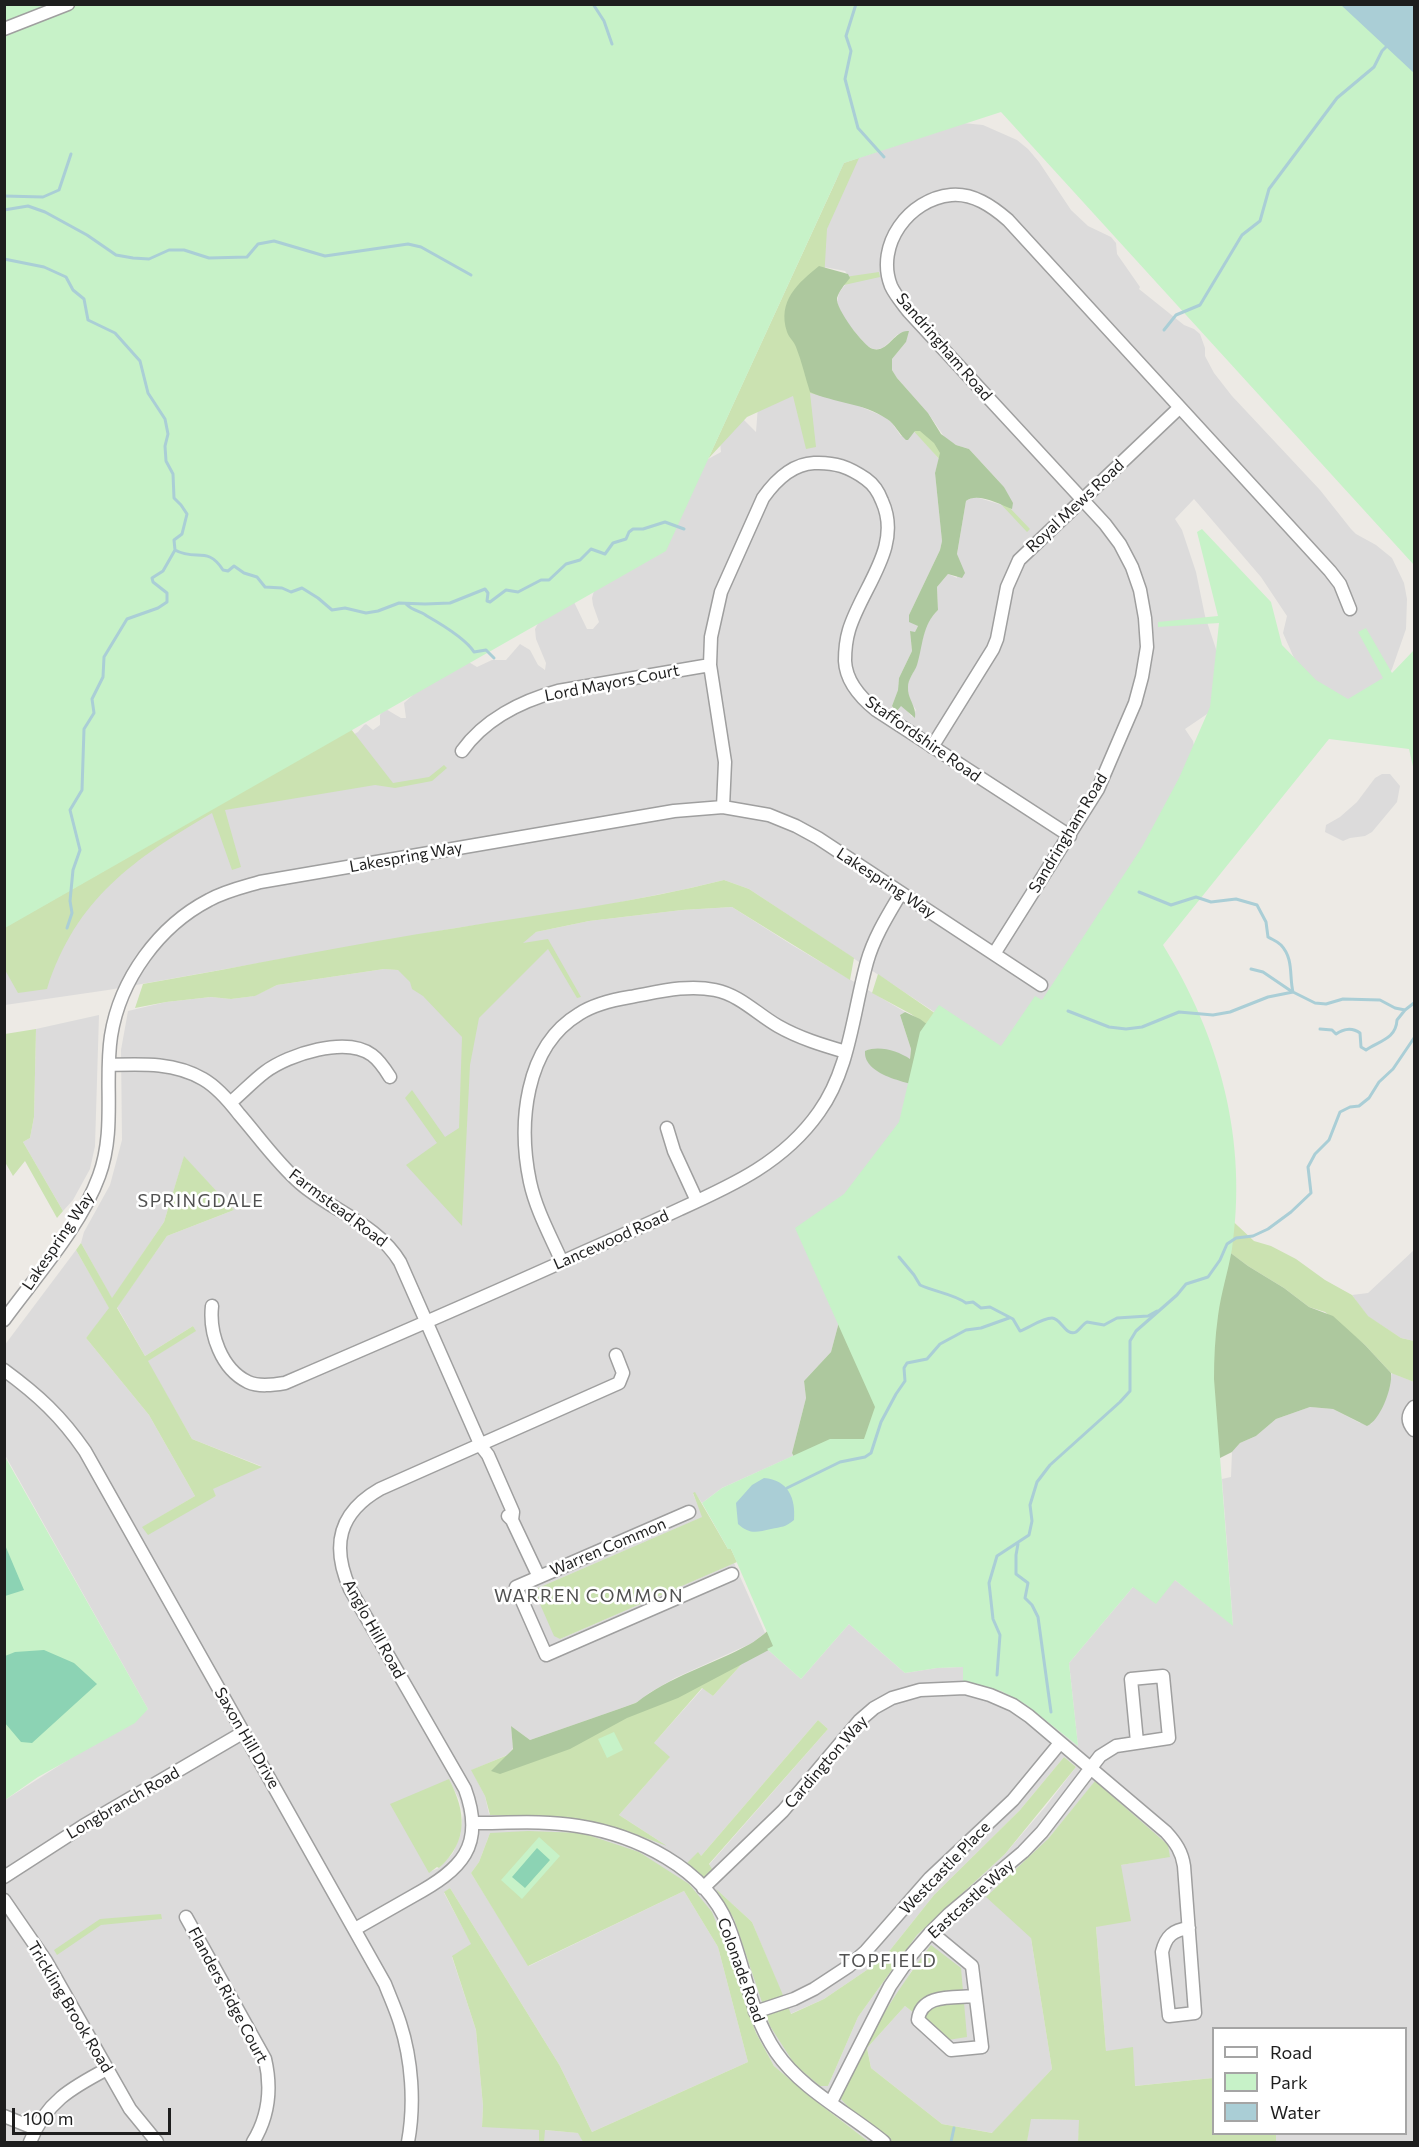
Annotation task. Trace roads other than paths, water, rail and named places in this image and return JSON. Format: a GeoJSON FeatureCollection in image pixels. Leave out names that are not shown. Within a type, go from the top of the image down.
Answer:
{"type":"FeatureCollection","features":[{"type":"Feature","properties":{"kind":"street"},"geometry":{"type":"LineString","coordinates":[[4,29],[68,4]]}},
{"type":"Feature","properties":{"kind":"street","name":"Sandringham Road"},"geometry":{"type":"LineString","coordinates":[[994,954],[1098,789],[1134,703],[1142,677],[1147,647],[1145,618],[1132,567],[1115,537],[909,312],[891,286],[888,271],[891,241],[897,229],[912,212],[924,203],[952,195],[980,200],[995,209],[1016,229],[1330,571],[1343,590],[1350,609]]}},
{"type":"Feature","properties":{"kind":"street","name":"Royal Mews Road"},"geometry":{"type":"LineString","coordinates":[[932,747],[993,649],[1007,587],[1018,560],[1179,408]]}},
{"type":"Feature","properties":{"kind":"street","name":"Staffordshire Road"},"geometry":{"type":"LineString","coordinates":[[723,807],[725,762],[710,665],[714,618],[720,592],[763,498],[772,485],[798,467],[828,463],[843,466],[870,483],[887,510],[889,524],[884,553],[850,628],[845,664],[848,677],[865,701],[1070,836]]}},
{"type":"Feature","properties":{"kind":"street","name":"Lord Mayors Court"},"geometry":{"type":"LineString","coordinates":[[462,752],[470,739],[490,722],[539,696],[710,665]]}},
{"type":"Feature","properties":{"kind":"street","name":"Lakespring Way"},"geometry":{"type":"LineString","coordinates":[[4,1320],[72,1226],[89,1200],[100,1174],[109,1125],[111,1035],[127,987],[140,962],[169,928],[187,913],[231,890],[260,882],[674,811],[723,807],[769,815],[818,838],[1041,985]]}},
{"type":"Feature","properties":{"kind":"street","name":"Lancewood Road"},"geometry":{"type":"LineString","coordinates":[[212,1306],[210,1319],[218,1349],[231,1368],[248,1382],[261,1385],[285,1383],[428,1322],[750,1176],[788,1148],[820,1111],[838,1078],[874,940],[901,893]]}},
{"type":"Feature","properties":{"kind":"street"},"geometry":{"type":"LineString","coordinates":[[562,1262],[530,1184],[527,1164],[526,1110],[532,1076],[539,1059],[562,1027],[577,1014],[613,1000],[699,987],[727,993],[778,1026],[813,1042],[846,1052]]}},
{"type":"Feature","properties":{"kind":"street"},"geometry":{"type":"LineString","coordinates":[[230,1103],[266,1071],[281,1062],[294,1056],[339,1047],[350,1047],[372,1055],[390,1077]]}},
{"type":"Feature","properties":{"kind":"street","name":"Farmstead Road"},"geometry":{"type":"LineString","coordinates":[[109,1065],[170,1066],[204,1079],[230,1103],[300,1183],[386,1241],[400,1262],[428,1322],[481,1446],[488,1455],[513,1512],[512,1520],[539,1577]]}},
{"type":"Feature","properties":{"kind":"street"},"geometry":{"type":"LineString","coordinates":[[667,1128],[697,1201]]}},
{"type":"Feature","properties":{"kind":"street","name":"Anglo Hill Road"},"geometry":{"type":"LineString","coordinates":[[355,1929],[444,1878],[457,1866],[465,1854],[474,1823],[465,1789],[350,1589],[342,1571],[338,1540],[350,1516],[367,1497],[619,1383],[623,1373],[616,1355]]}},
{"type":"Feature","properties":{"kind":"street","name":"Saxon Hill Drive"},"geometry":{"type":"LineString","coordinates":[[4,1370],[33,1391],[53,1410],[85,1451],[385,1984],[400,2023],[407,2051],[411,2081],[408,2142]]}},
{"type":"Feature","properties":{"kind":"street"},"geometry":{"type":"LineString","coordinates":[[1414,1407],[1409,1412],[1408,1419],[1414,1430]]}},
{"type":"Feature","properties":{"kind":"street","name":"Warren Common"},"geometry":{"type":"LineString","coordinates":[[689,1512],[516,1587],[546,1655],[732,1574]]}},
{"type":"Feature","properties":{"kind":"street","name":"Eastcastle Way"},"geometry":{"type":"LineString","coordinates":[[831,2102],[890,1986],[912,1954],[932,1932],[949,1914],[1023,1852],[1108,1750],[1137,1742],[1169,1738],[1163,1676],[1131,1679],[1137,1742]]}},
{"type":"Feature","properties":{"kind":"street","name":"Cardington Way"},"geometry":{"type":"LineString","coordinates":[[703,1888],[783,1811],[859,1721],[874,1708],[892,1698],[920,1690],[965,1689],[990,1695],[1013,1705],[1029,1716],[1175,1842],[1182,1854],[1184,1866],[1195,2013],[1169,2016],[1162,1952],[1165,1942],[1171,1935],[1177,1930],[1188,1928]]}},
{"type":"Feature","properties":{"kind":"street","name":"Longbranch Road"},"geometry":{"type":"LineString","coordinates":[[4,1877],[83,1826],[244,1732]]}},
{"type":"Feature","properties":{"kind":"street","name":"Westcastle Place"},"geometry":{"type":"LineString","coordinates":[[755,2012],[794,1999],[814,1989],[858,1959],[884,1933],[930,1878],[1013,1800],[1060,1743]]}},
{"type":"Feature","properties":{"kind":"street","name":"Colonade Road"},"geometry":{"type":"LineString","coordinates":[[474,1823],[547,1823],[578,1826],[606,1832],[655,1852],[679,1866],[703,1888],[727,1922],[755,2012],[765,2036],[778,2055],[806,2083],[884,2142]]}},
{"type":"Feature","properties":{"kind":"street","name":"Trickling Brook Road"},"geometry":{"type":"LineString","coordinates":[[4,1900],[46,1961],[130,2109],[157,2142]]}},
{"type":"Feature","properties":{"kind":"street","name":"Flanders Ridge Court"},"geometry":{"type":"LineString","coordinates":[[186,1917],[265,2059],[269,2080],[268,2102],[263,2122],[253,2142]]}},
{"type":"Feature","properties":{"kind":"street"},"geometry":{"type":"LineString","coordinates":[[932,1932],[972,1966],[982,2047],[951,2050],[918,2020],[919,2012],[925,2003],[933,2000],[975,1996]]}},
{"type":"Feature","properties":{"kind":"street"},"geometry":{"type":"LineString","coordinates":[[30,2142],[46,2112],[60,2097],[107,2069]]}},
{"type":"Feature","properties":{"kind":"street"},"geometry":{"type":"LineString","coordinates":[[4,2116],[36,2129]]}},
{"type":"Feature","properties":{"kind":"water"},"geometry":{"type":"Polygon","coordinates":[[[1341,5],[1414,5],[1414,73],[1341,5]]]}},
{"type":"Feature","properties":{"kind":"water"},"geometry":{"type":"Polygon","coordinates":[[[764,1478],[772,1479],[785,1486],[794,1504],[794,1520],[781,1527],[758,1532],[750,1531],[738,1524],[736,1503],[752,1485],[764,1478]]]}},
{"type":"Feature","properties":{"kind":"waterway"},"geometry":{"type":"LineString","coordinates":[[593,4],[604,21],[612,44]]}},
{"type":"Feature","properties":{"kind":"waterway"},"geometry":{"type":"LineString","coordinates":[[856,4],[846,36],[851,51],[845,79],[858,128],[884,157]]}},
{"type":"Feature","properties":{"kind":"waterway"},"geometry":{"type":"LineString","coordinates":[[1164,330],[1176,315],[1200,305],[1242,235],[1260,221],[1269,189],[1337,98],[1374,67],[1382,51],[1389,44]]}},
{"type":"Feature","properties":{"kind":"waterway"},"geometry":{"type":"LineString","coordinates":[[4,196],[43,197],[59,190],[71,154]]}},
{"type":"Feature","properties":{"kind":"waterway"},"geometry":{"type":"LineString","coordinates":[[4,210],[28,206],[45,212],[87,235],[116,255],[133,258],[149,259],[169,250],[184,250],[209,258],[247,257],[258,244],[274,241],[325,256],[408,244],[421,247],[471,275]]}},
{"type":"Feature","properties":{"kind":"waterway"},"geometry":{"type":"LineString","coordinates":[[4,259],[44,267],[66,277],[73,290],[84,299],[88,320],[115,333],[140,361],[148,393],[165,419],[168,434],[165,446],[166,461],[173,474],[174,498],[187,514],[182,534],[174,540],[175,550],[163,571],[152,578],[153,582],[167,593],[167,602],[158,608],[127,619],[104,657],[103,677],[92,699],[94,713],[84,729],[82,790],[70,810],[80,850],[73,870],[70,901],[72,913],[67,928]]}},
{"type":"Feature","properties":{"kind":"waterway"},"geometry":{"type":"LineString","coordinates":[[175,550],[189,555],[212,558],[223,570],[228,571],[234,566],[244,573],[257,577],[265,587],[282,588],[291,592],[302,588],[332,610],[345,608],[366,613],[399,603],[450,603],[485,589],[488,593],[487,601],[490,602],[506,590],[518,592],[541,580],[549,580],[566,564],[580,560],[591,549],[605,554],[613,543],[626,539],[633,529],[643,529],[665,522],[684,529]]}},
{"type":"Feature","properties":{"kind":"waterway"},"geometry":{"type":"LineString","coordinates":[[406,604],[453,632],[474,652],[486,650],[494,658]]}},
{"type":"Feature","properties":{"kind":"waterway"},"geometry":{"type":"LineString","coordinates":[[1139,892],[1171,905],[1196,897],[1211,902],[1236,899],[1257,905],[1266,922],[1268,937],[1281,945],[1288,956],[1293,992]]}},
{"type":"Feature","properties":{"kind":"waterway"},"geometry":{"type":"LineString","coordinates":[[1251,969],[1263,972],[1291,991]]}},
{"type":"Feature","properties":{"kind":"waterway"},"geometry":{"type":"LineString","coordinates":[[1068,1011],[1109,1027],[1126,1029],[1142,1027],[1179,1012],[1213,1015],[1230,1012],[1268,997],[1293,992],[1315,1003],[1326,1004],[1343,999],[1380,1000],[1395,1008],[1405,1010],[1414,1003]]}},
{"type":"Feature","properties":{"kind":"waterway"},"geometry":{"type":"LineString","coordinates":[[1320,1029],[1332,1030],[1336,1034],[1348,1029],[1357,1031],[1360,1033],[1361,1047],[1366,1050],[1386,1039],[1394,1031],[1397,1020],[1405,1010]]}},
{"type":"Feature","properties":{"kind":"waterway"},"geometry":{"type":"LineString","coordinates":[[997,1675],[1000,1635],[993,1619],[989,1583],[997,1556],[1029,1535],[1032,1521],[1030,1505],[1037,1482],[1050,1465],[1130,1391],[1130,1341],[1136,1331],[1177,1295],[1186,1284],[1208,1277],[1220,1260],[1227,1244],[1236,1238],[1253,1236],[1268,1229],[1311,1193],[1308,1167],[1315,1154],[1329,1140],[1340,1112],[1359,1106],[1369,1098],[1379,1082],[1393,1069],[1414,1038]]}},
{"type":"Feature","properties":{"kind":"waterway"},"geometry":{"type":"LineString","coordinates":[[899,1257],[920,1285],[956,1297],[966,1303],[973,1302],[981,1308],[990,1307],[1013,1319],[1020,1331],[1052,1318],[1072,1333],[1087,1322],[1104,1325],[1117,1318],[1148,1316],[1157,1311]]}},
{"type":"Feature","properties":{"kind":"waterway"},"geometry":{"type":"LineString","coordinates":[[787,1488],[840,1462],[865,1457],[871,1453],[881,1422],[905,1381],[904,1368],[907,1363],[927,1359],[940,1344],[966,1330],[981,1328],[1009,1318]]}},
{"type":"Feature","properties":{"kind":"waterway"},"geometry":{"type":"LineString","coordinates":[[1018,1544],[1016,1574],[1028,1583],[1025,1598],[1032,1605],[1038,1617],[1051,1712]]}},
{"type":"Feature","properties":{"kind":"waterway"},"geometry":{"type":"LineString","coordinates":[[951,2142],[954,2128]]}},
{"type":"Feature","properties":{"kind":"district","name":"SPRINGDALE"},"geometry":{"type":"Point","coordinates":[201,1201]}},
{"type":"Feature","properties":{"kind":"district","name":"WARREN COMMON"},"geometry":{"type":"Point","coordinates":[589,1596]}},
{"type":"Feature","properties":{"kind":"district","name":"TOPFIELD"},"geometry":{"type":"Point","coordinates":[888,1961]}}]}
